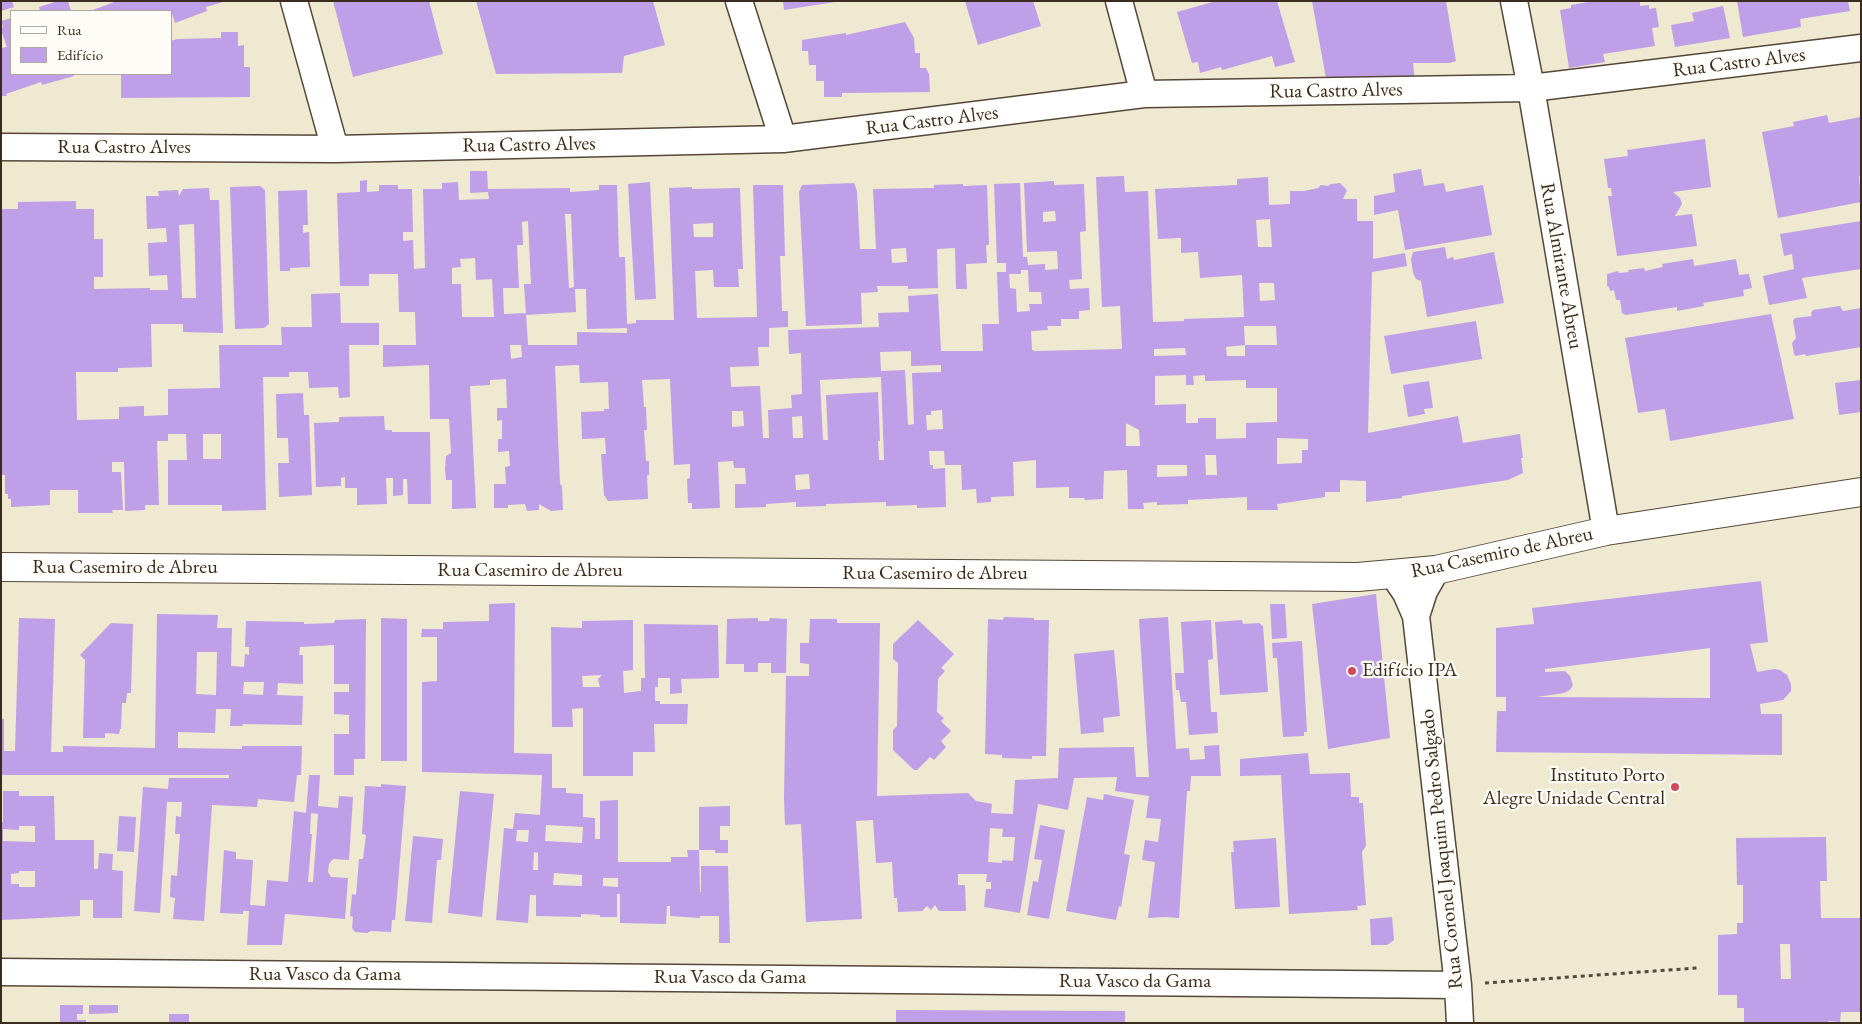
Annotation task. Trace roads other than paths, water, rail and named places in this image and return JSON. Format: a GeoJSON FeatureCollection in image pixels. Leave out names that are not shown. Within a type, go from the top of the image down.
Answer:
{"type":"FeatureCollection","features":[{"type":"Feature","properties":{"kind":"street"},"geometry":{"type":"LineString","coordinates":[[294,1],[335,149]]}},
{"type":"Feature","properties":{"kind":"street"},"geometry":{"type":"LineString","coordinates":[[739,1],[783,139]]}},
{"type":"Feature","properties":{"kind":"street"},"geometry":{"type":"LineString","coordinates":[[1120,1],[1144,94]]}},
{"type":"Feature","properties":{"kind":"street","name":"Rua Almirante Abreu"},"geometry":{"type":"LineString","coordinates":[[1514,1],[1531,88],[1606,531]]}},
{"type":"Feature","properties":{"kind":"street","name":"Rua Castro Alves"},"geometry":{"type":"LineString","coordinates":[[1,147],[335,149],[783,139],[1144,94],[1531,88],[1861,48]]}},
{"type":"Feature","properties":{"kind":"street","name":"Rua Casemiro de Abreu"},"geometry":{"type":"LineString","coordinates":[[1,566],[1358,577],[1436,570],[1606,531],[1861,492]]}},
{"type":"Feature","properties":{"kind":"street","name":"Rua Coronel Joaquim Pedro Salgado"},"geometry":{"type":"LineString","coordinates":[[1416,616],[1424,591],[1436,570]]}},
{"type":"Feature","properties":{"kind":"street","name":"Rua Coronel Joaquim Pedro Salgado"},"geometry":{"type":"LineString","coordinates":[[1393,574],[1406,593],[1416,616],[1458,985],[1460,1023]]}},
{"type":"Feature","properties":{"kind":"street","name":"Rua Vasco da Gama"},"geometry":{"type":"LineString","coordinates":[[1,972],[1458,985]]}},
{"type":"Feature","properties":{"kind":"place","name":"Edifício IPA"},"geometry":{"type":"Point","coordinates":[1352,671]}},
{"type":"Feature","properties":{"kind":"place","name":"Instituto Porto Alegre Unidade Central"},"geometry":{"type":"Point","coordinates":[1675,787]}}]}
